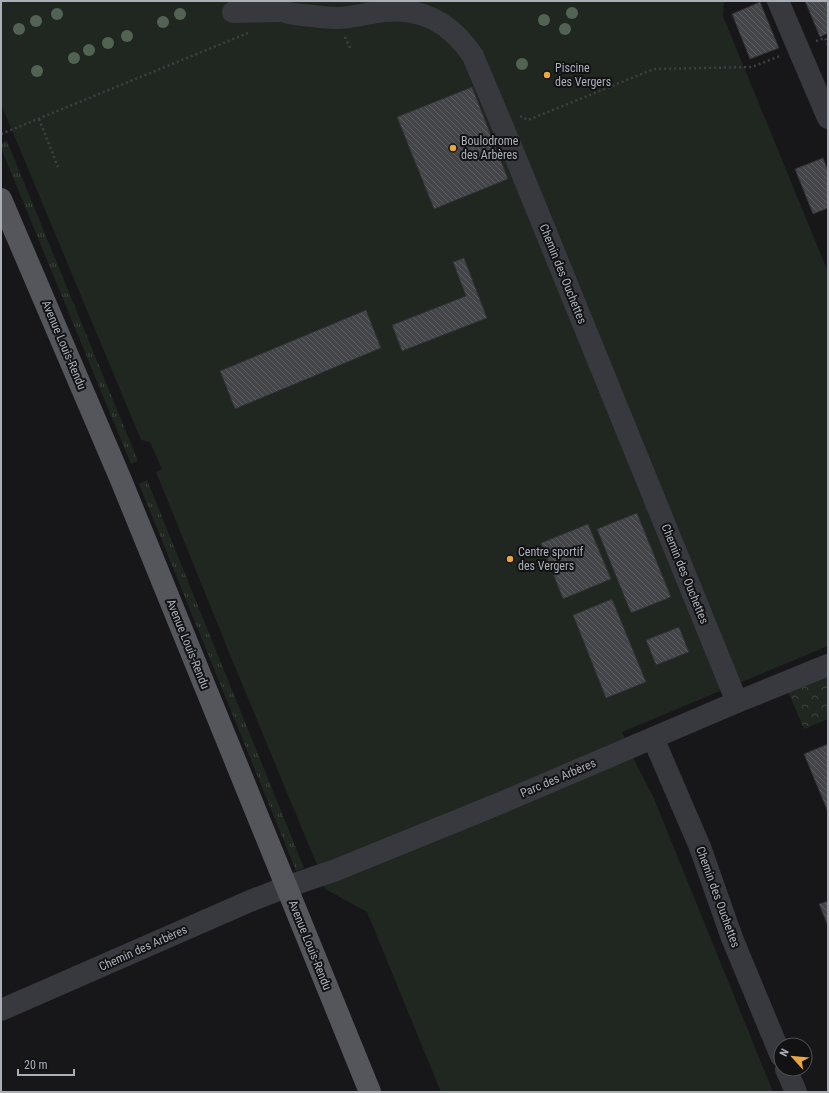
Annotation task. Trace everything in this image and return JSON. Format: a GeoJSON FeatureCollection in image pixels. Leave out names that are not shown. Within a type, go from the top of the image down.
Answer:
{"type":"FeatureCollection","features":[{"type":"Feature","properties":{"kind":"main road","name":"Avenue Louis-Rendu"},"geometry":{"type":"LineString","coordinates":[[1,199],[121,480],[370,1092]]}},
{"type":"Feature","properties":{"kind":"street"},"geometry":{"type":"LineString","coordinates":[[778,1],[828,118]]}},
{"type":"Feature","properties":{"kind":"street","name":"Chemin des Ouchettes"},"geometry":{"type":"LineString","coordinates":[[233,12],[276,6],[295,14],[337,18],[397,10],[420,14],[438,20],[449,28],[465,44],[473,56],[493,101],[737,702]]}},
{"type":"Feature","properties":{"kind":"street","name":"Parc des Arbères"},"geometry":{"type":"LineString","coordinates":[[286,887],[336,870],[503,802],[737,702],[828,665]]}},
{"type":"Feature","properties":{"kind":"street","name":"Chemin des Ouchettes"},"geometry":{"type":"LineString","coordinates":[[653,738],[700,847],[732,938],[773,1037]]}},
{"type":"Feature","properties":{"kind":"street","name":"Chemin des Arbères"},"geometry":{"type":"LineString","coordinates":[[1,1010],[250,901],[286,887]]}},
{"type":"Feature","properties":{"kind":"street"},"geometry":{"type":"LineString","coordinates":[[789,1077],[796,1092]]}},
{"type":"Feature","properties":{"kind":"path"},"geometry":{"type":"LineString","coordinates":[[1,134],[253,31]]}},
{"type":"Feature","properties":{"kind":"path"},"geometry":{"type":"LineString","coordinates":[[493,101],[528,120],[654,69],[752,67],[799,48]]}},
{"type":"Feature","properties":{"kind":"path"},"geometry":{"type":"LineString","coordinates":[[39,119],[58,167]]}},
{"type":"Feature","properties":{"kind":"green space","name":"Centre sportif des Vergers"},"geometry":{"type":"Polygon","coordinates":[[[1,1],[724,1],[723,16],[828,272],[828,646],[622,732],[638,768],[653,796],[773,1092],[441,1092],[367,912],[325,889],[317,865],[156,472],[162,469],[150,442],[141,440],[1,104],[1,1]]]}},
{"type":"Feature","properties":{"kind":"green space"},"geometry":{"type":"Polygon","coordinates":[[[7,141],[138,461],[131,464],[1,148],[1,143],[7,141]]]}},
{"type":"Feature","properties":{"kind":"green space"},"geometry":{"type":"Polygon","coordinates":[[[147,480],[304,868],[296,871],[139,484],[147,480]]]}},
{"type":"Feature","properties":{"kind":"green space"},"geometry":{"type":"Polygon","coordinates":[[[828,672],[828,719],[804,729],[787,689],[828,672]]]}},
{"type":"Feature","properties":{"kind":"building"},"geometry":{"type":"Polygon","coordinates":[[[805,1],[828,1],[828,33],[820,37],[805,1]]]}},
{"type":"Feature","properties":{"kind":"building"},"geometry":{"type":"Polygon","coordinates":[[[760,2],[779,48],[750,59],[732,14],[760,2]]]}},
{"type":"Feature","properties":{"kind":"building","name":"Boulodrome des Arbères"},"geometry":{"type":"Polygon","coordinates":[[[472,87],[508,179],[434,209],[397,117],[472,87]]]}},
{"type":"Feature","properties":{"kind":"building"},"geometry":{"type":"Polygon","coordinates":[[[823,158],[828,171],[828,208],[813,214],[795,169],[823,158]]]}},
{"type":"Feature","properties":{"kind":"building"},"geometry":{"type":"Polygon","coordinates":[[[464,258],[487,318],[402,351],[392,325],[466,296],[453,262],[464,258]]]}},
{"type":"Feature","properties":{"kind":"building"},"geometry":{"type":"Polygon","coordinates":[[[366,310],[381,348],[235,409],[220,371],[366,310]]]}},
{"type":"Feature","properties":{"kind":"building"},"geometry":{"type":"Polygon","coordinates":[[[637,513],[671,597],[631,613],[597,529],[637,513]]]}},
{"type":"Feature","properties":{"kind":"building"},"geometry":{"type":"Polygon","coordinates":[[[588,524],[611,579],[563,599],[541,543],[588,524]]]}},
{"type":"Feature","properties":{"kind":"building"},"geometry":{"type":"Polygon","coordinates":[[[612,599],[646,682],[606,698],[573,615],[612,599]]]}},
{"type":"Feature","properties":{"kind":"building"},"geometry":{"type":"Polygon","coordinates":[[[679,627],[689,652],[656,665],[646,640],[679,627]]]}},
{"type":"Feature","properties":{"kind":"building"},"geometry":{"type":"Polygon","coordinates":[[[828,744],[828,812],[804,754],[828,744]]]}},
{"type":"Feature","properties":{"kind":"building"},"geometry":{"type":"Polygon","coordinates":[[[828,901],[828,926],[819,904],[828,901]]]}},
{"type":"Feature","properties":{"kind":"place","name":"Piscine des Vergers"},"geometry":{"type":"Point","coordinates":[547,75]}},
{"type":"Feature","properties":{"kind":"place","name":"Boulodrome des Arbères"},"geometry":{"type":"Point","coordinates":[453,148]}},
{"type":"Feature","properties":{"kind":"place","name":"Centre sportif des Vergers"},"geometry":{"type":"Point","coordinates":[510,559]}}]}
